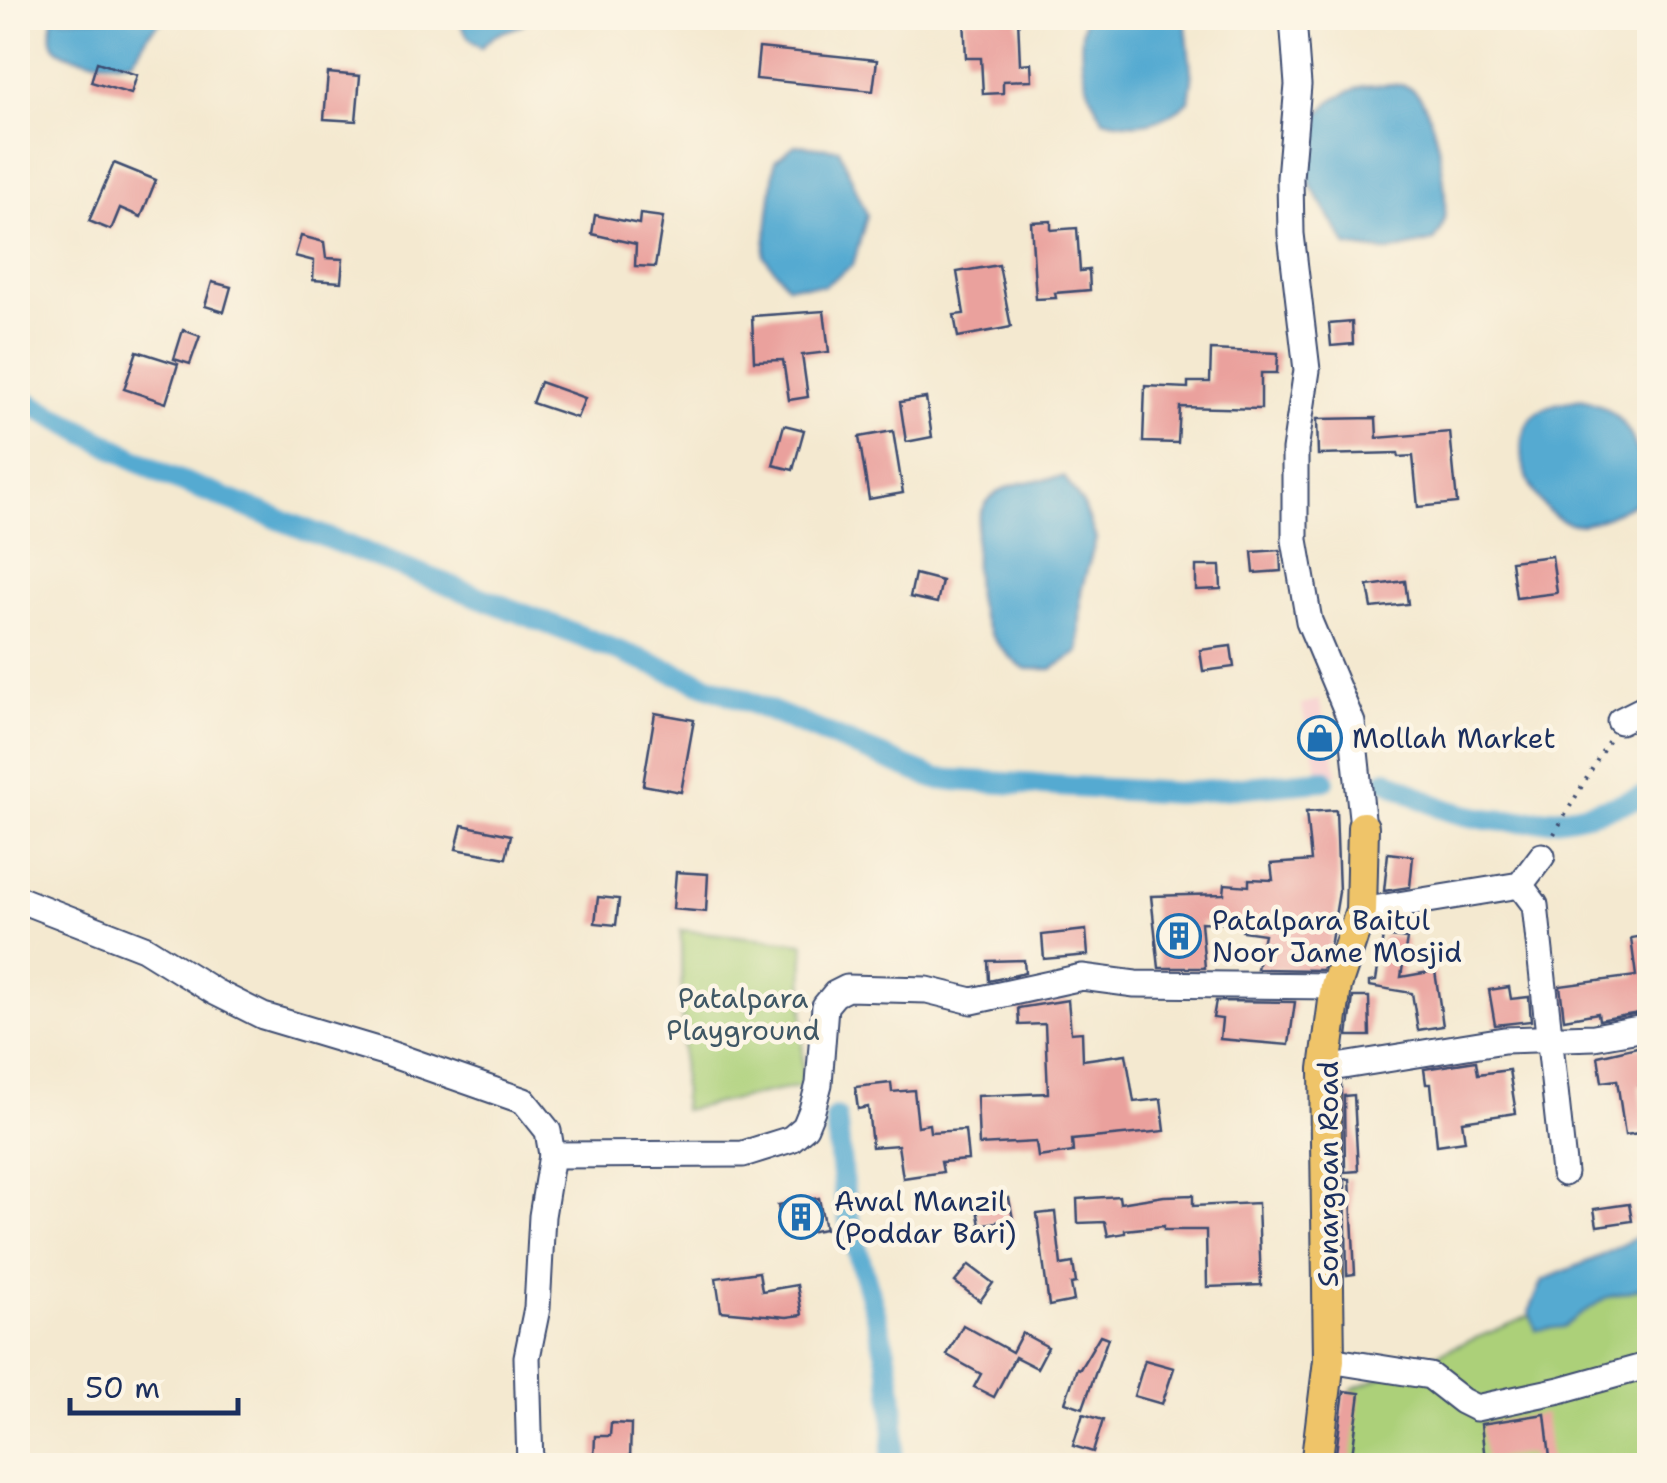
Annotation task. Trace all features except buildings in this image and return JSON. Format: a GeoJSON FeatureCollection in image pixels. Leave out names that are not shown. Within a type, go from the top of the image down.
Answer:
{"type":"FeatureCollection","features":[{"type":"Feature","properties":{"kind":"main road","name":"Sonargoan Road"},"geometry":{"type":"LineString","coordinates":[[1316,1466],[1329,1360],[1324,1069],[1336,986],[1361,911],[1363,827]]}},
{"type":"Feature","properties":{"kind":"street"},"geometry":{"type":"LineString","coordinates":[[1293,18],[1298,85],[1290,178],[1291,234],[1307,370],[1296,450],[1295,540],[1309,621],[1352,722],[1363,827]]}},
{"type":"Feature","properties":{"kind":"street"},"geometry":{"type":"LineString","coordinates":[[1620,721],[1650,706]]}},
{"type":"Feature","properties":{"kind":"street"},"geometry":{"type":"LineString","coordinates":[[1361,911],[1520,885],[1542,856]]}},
{"type":"Feature","properties":{"kind":"street"},"geometry":{"type":"LineString","coordinates":[[1520,885],[1535,905],[1564,1173]]}},
{"type":"Feature","properties":{"kind":"street"},"geometry":{"type":"LineString","coordinates":[[18,899],[144,948],[263,1016],[387,1053],[524,1101],[548,1131],[552,1155],[542,1216],[537,1308],[527,1357],[530,1466]]}},
{"type":"Feature","properties":{"kind":"street"},"geometry":{"type":"LineString","coordinates":[[552,1155],[743,1154],[791,1138],[806,1127],[812,1110],[826,1006],[834,994],[847,988],[927,990],[972,1001],[1082,977],[1136,984],[1336,986]]}},
{"type":"Feature","properties":{"kind":"street"},"geometry":{"type":"LineString","coordinates":[[1324,1069],[1548,1036],[1594,1037],[1650,1027]]}},
{"type":"Feature","properties":{"kind":"street"},"geometry":{"type":"LineString","coordinates":[[1329,1360],[1430,1376],[1462,1402],[1476,1408],[1650,1366]]}},
{"type":"Feature","properties":{"kind":"path"},"geometry":{"type":"LineString","coordinates":[[1542,856],[1620,721]]}},
{"type":"Feature","properties":{"kind":"shaded area","name":"Mollah Market"},"geometry":{"type":"Polygon","coordinates":[[[1319,700],[1338,773],[1320,777],[1301,704],[1319,700]]]}},
{"type":"Feature","properties":{"kind":"green space","name":"Patalpara Playground"},"geometry":{"type":"Polygon","coordinates":[[[681,930],[804,943],[802,1086],[683,1110],[681,930]]]}},
{"type":"Feature","properties":{"kind":"green space"},"geometry":{"type":"Polygon","coordinates":[[[1649,1267],[1649,1465],[1338,1466],[1352,1389],[1649,1267]]]}},
{"type":"Feature","properties":{"kind":"water"},"geometry":{"type":"Polygon","coordinates":[[[53,18],[168,18],[150,32],[132,60],[114,61],[76,57],[57,49],[52,37],[53,18]]]}},
{"type":"Feature","properties":{"kind":"water"},"geometry":{"type":"Polygon","coordinates":[[[457,18],[530,18],[481,48],[469,38],[457,18]]]}},
{"type":"Feature","properties":{"kind":"water"},"geometry":{"type":"Polygon","coordinates":[[[1084,18],[1185,18],[1192,80],[1189,101],[1169,115],[1149,122],[1103,119],[1083,70],[1084,18]]]}},
{"type":"Feature","properties":{"kind":"water"},"geometry":{"type":"Polygon","coordinates":[[[1393,84],[1415,91],[1429,116],[1443,178],[1445,215],[1434,241],[1388,252],[1347,246],[1311,186],[1303,148],[1318,115],[1335,98],[1362,86],[1393,84]]]}},
{"type":"Feature","properties":{"kind":"water"},"geometry":{"type":"Polygon","coordinates":[[[795,145],[839,149],[867,215],[853,265],[824,286],[787,285],[764,256],[775,161],[795,145]]]}},
{"type":"Feature","properties":{"kind":"water"},"geometry":{"type":"Polygon","coordinates":[[[1581,399],[1598,405],[1624,425],[1632,438],[1640,469],[1635,503],[1599,520],[1576,524],[1548,511],[1537,497],[1523,464],[1522,447],[1524,431],[1536,414],[1554,404],[1581,399]]]}},
{"type":"Feature","properties":{"kind":"water"},"geometry":{"type":"Polygon","coordinates":[[[1064,477],[1084,506],[1096,539],[1081,591],[1079,652],[1052,669],[1024,669],[998,644],[982,618],[976,587],[977,528],[985,505],[1000,491],[1021,483],[1064,477]]]}},
{"type":"Feature","properties":{"kind":"water"},"geometry":{"type":"Polygon","coordinates":[[[1649,1230],[1649,1286],[1605,1298],[1563,1327],[1536,1330],[1529,1312],[1543,1280],[1601,1256],[1649,1230]]]}},
{"type":"Feature","properties":{"kind":"waterway"},"geometry":{"type":"LineString","coordinates":[[18,397],[165,475],[732,695],[936,779],[1176,793],[1324,780]]}},
{"type":"Feature","properties":{"kind":"waterway"},"geometry":{"type":"LineString","coordinates":[[1387,780],[1450,811],[1501,821],[1576,815],[1650,794]]}},
{"type":"Feature","properties":{"kind":"waterway"},"geometry":{"type":"LineString","coordinates":[[836,1118],[847,1210],[889,1369],[894,1433],[890,1466]]}},
{"type":"Feature","properties":{"kind":"place","name":"Mollah Market"},"geometry":{"type":"Point","coordinates":[1320,738]}},
{"type":"Feature","properties":{"kind":"place","name":"Patalpara Baitul Noor Jame Mosjid"},"geometry":{"type":"Point","coordinates":[1179,936]}},
{"type":"Feature","properties":{"kind":"place","name":"Awal Manzil (Poddar Bari)"},"geometry":{"type":"Point","coordinates":[801,1217]}}]}
